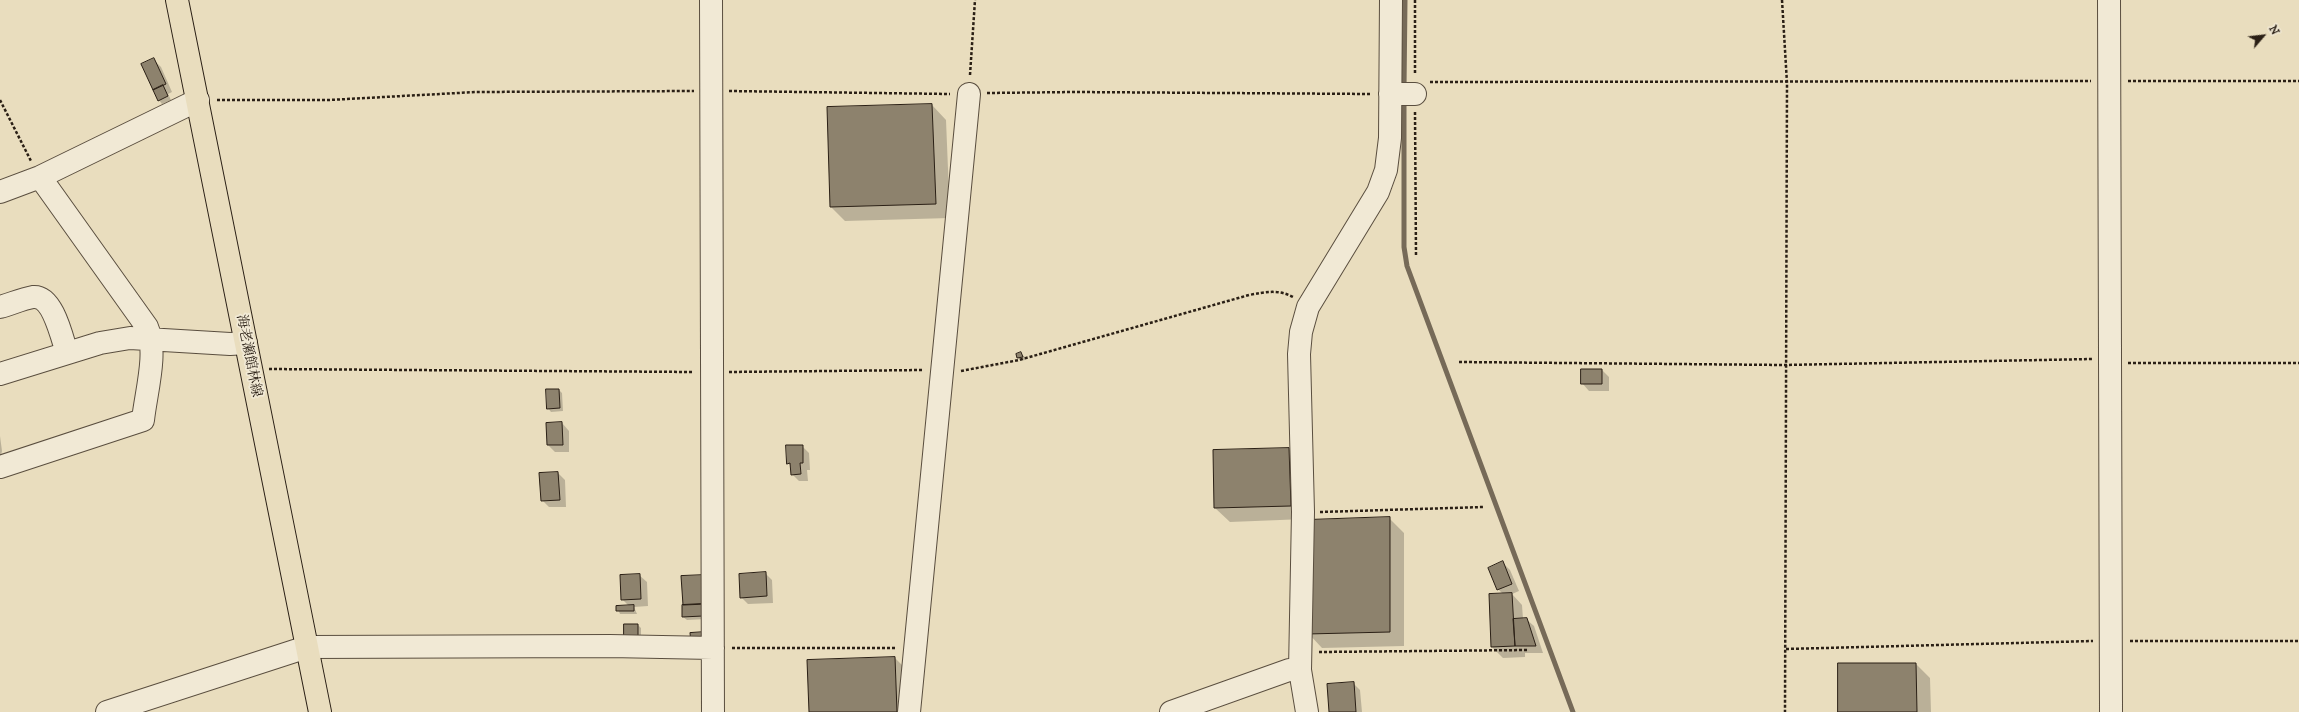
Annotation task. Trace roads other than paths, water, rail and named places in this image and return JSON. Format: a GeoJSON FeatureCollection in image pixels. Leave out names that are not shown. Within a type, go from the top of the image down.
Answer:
{"type":"FeatureCollection","features":[{"type":"Feature","properties":{"kind":"main road","name":"海老瀬館林線"},"geometry":{"type":"LineString","coordinates":[[177,0],[320,712]]}},
{"type":"Feature","properties":{"kind":"street"},"geometry":{"type":"LineString","coordinates":[[711,0],[710,91],[713,712]]}},
{"type":"Feature","properties":{"kind":"street"},"geometry":{"type":"LineString","coordinates":[[1307,712],[1300,661],[1302,512],[1299,354],[1301,332],[1308,307],[1378,192],[1386,170],[1406,92],[1391,0]]}},
{"type":"Feature","properties":{"kind":"street"},"geometry":{"type":"LineString","coordinates":[[2109,0],[2111,712]]}},
{"type":"Feature","properties":{"kind":"street"},"geometry":{"type":"LineString","coordinates":[[909,712],[914,648],[943,370],[969,94]]}},
{"type":"Feature","properties":{"kind":"street"},"geometry":{"type":"LineString","coordinates":[[0,192],[40,177],[198,100]]}},
{"type":"Feature","properties":{"kind":"street"},"geometry":{"type":"LineString","coordinates":[[0,467],[142,420],[152,352],[152,338],[147,327],[40,177]]}},
{"type":"Feature","properties":{"kind":"street"},"geometry":{"type":"LineString","coordinates":[[0,307],[34,297],[43,299],[52,311],[67,352]]}},
{"type":"Feature","properties":{"kind":"street"},"geometry":{"type":"LineString","coordinates":[[0,374],[67,352],[115,341],[152,338],[230,344],[246,342]]}},
{"type":"Feature","properties":{"kind":"street"},"geometry":{"type":"LineString","coordinates":[[107,712],[307,647],[587,646],[713,648]]}},
{"type":"Feature","properties":{"kind":"street"},"geometry":{"type":"LineString","coordinates":[[1171,712],[1289,670],[1300,661]]}},
{"type":"Feature","properties":{"kind":"waterway"},"geometry":{"type":"LineString","coordinates":[[1404,89],[1405,0]]}},
{"type":"Feature","properties":{"kind":"waterway"},"geometry":{"type":"LineString","coordinates":[[1404,99],[1404,247],[1407,266],[1573,712]]}}]}
